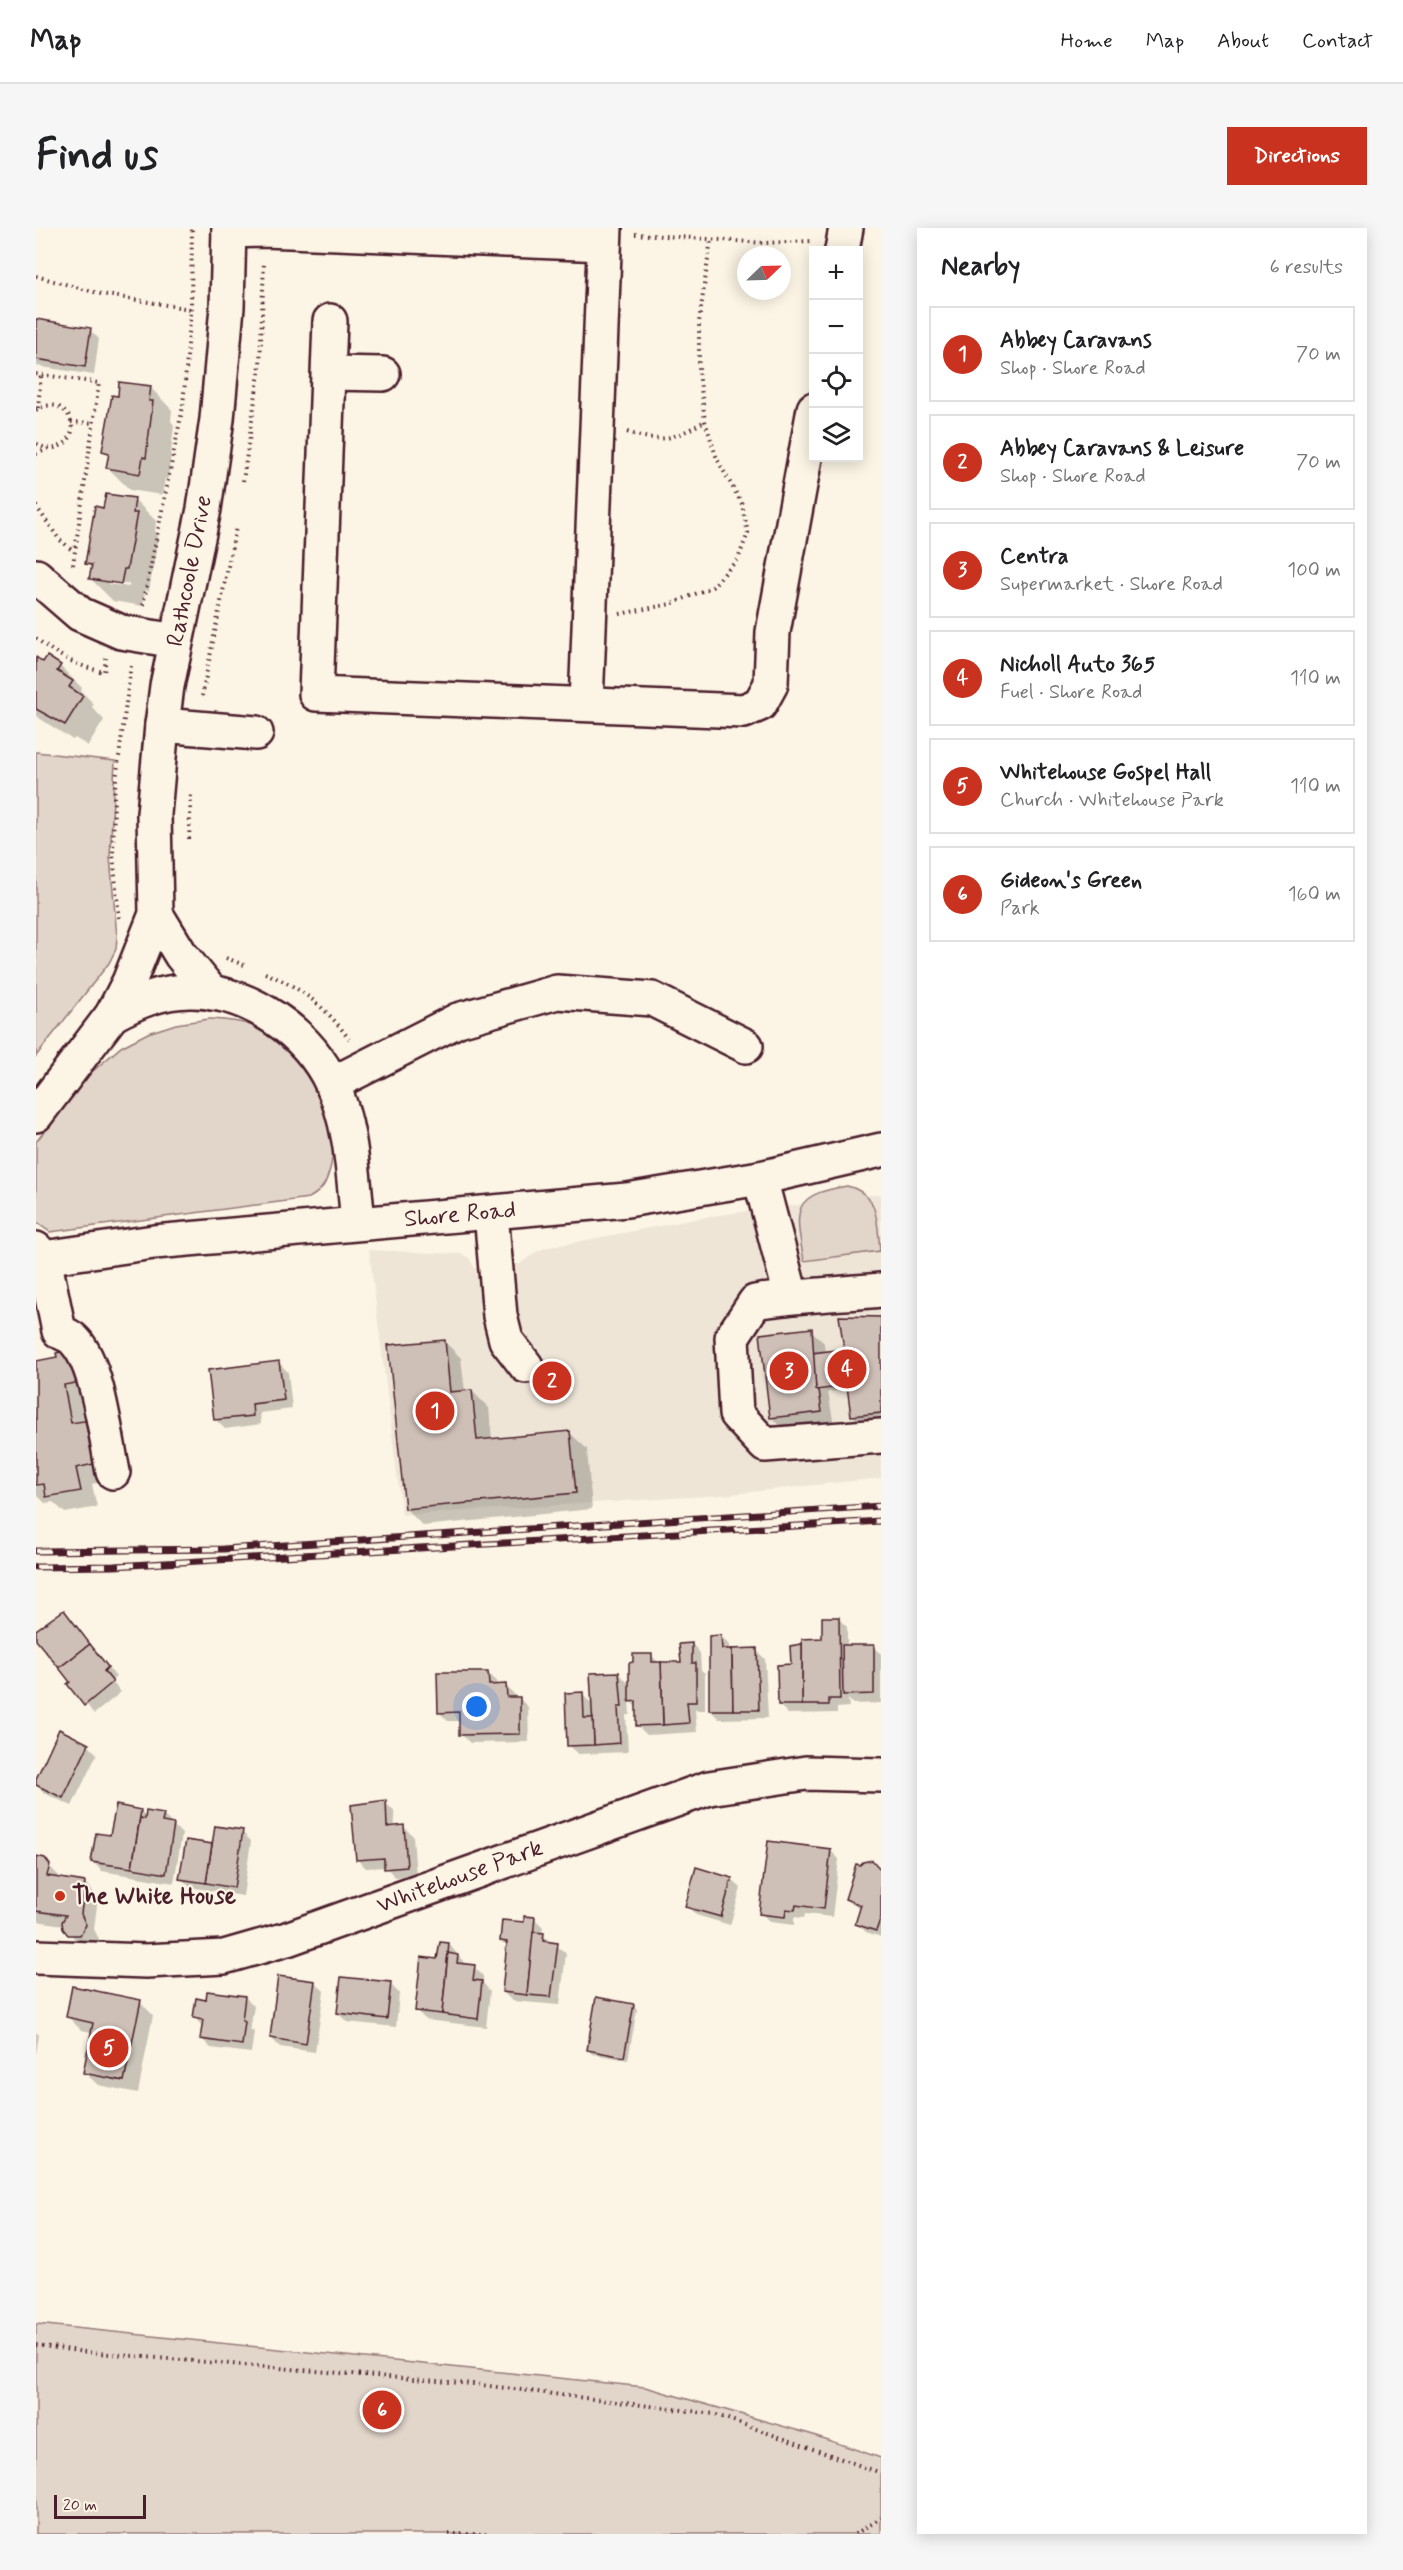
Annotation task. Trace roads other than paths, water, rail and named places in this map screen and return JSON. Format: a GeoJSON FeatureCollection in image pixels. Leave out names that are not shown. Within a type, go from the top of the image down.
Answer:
{"type":"FeatureCollection","features":[{"type":"Feature","properties":{"kind":"street"},"geometry":{"type":"LineString","coordinates":[[229,229],[604,234],[586,704]]}},
{"type":"Feature","properties":{"kind":"street","name":"Rathcoole Drive"},"geometry":{"type":"LineString","coordinates":[[38,1110],[112,1015],[129,982],[156,914],[154,814],[162,725],[176,641],[204,509],[217,419],[227,307],[229,229]]}},
{"type":"Feature","properties":{"kind":"street"},"geometry":{"type":"LineString","coordinates":[[330,321],[316,694],[744,711],[760,704],[771,684],[773,632],[809,431]]}},
{"type":"Feature","properties":{"kind":"street"},"geometry":{"type":"LineString","coordinates":[[329,373],[383,374]]}},
{"type":"Feature","properties":{"kind":"street"},"geometry":{"type":"LineString","coordinates":[[36,576],[80,614],[121,632],[176,641]]}},
{"type":"Feature","properties":{"kind":"street"},"geometry":{"type":"LineString","coordinates":[[162,725],[256,733]]}},
{"type":"Feature","properties":{"kind":"street"},"geometry":{"type":"LineString","coordinates":[[156,914],[181,955],[212,993]]}},
{"type":"Feature","properties":{"kind":"street","name":"Rathcoole Drive"},"geometry":{"type":"LineString","coordinates":[[112,1015],[138,1001],[190,991],[233,998],[271,1015],[287,1028],[314,1054],[332,1084],[349,1136],[358,1222]]}},
{"type":"Feature","properties":{"kind":"street"},"geometry":{"type":"LineString","coordinates":[[332,1084],[458,1020],[557,992],[652,999],[746,1046]]}},
{"type":"Feature","properties":{"kind":"street","name":"Shore Road"},"geometry":{"type":"LineString","coordinates":[[39,1255],[358,1222],[491,1213],[627,1200],[760,1178],[881,1150]]}},
{"type":"Feature","properties":{"kind":"street"},"geometry":{"type":"LineString","coordinates":[[760,1178],[791,1296]]}},
{"type":"Feature","properties":{"kind":"street"},"geometry":{"type":"LineString","coordinates":[[491,1213],[500,1316],[506,1340],[516,1356],[526,1366]]}},
{"type":"Feature","properties":{"kind":"street"},"geometry":{"type":"LineString","coordinates":[[39,1255],[48,1335],[74,1339],[85,1356],[96,1386],[114,1472]]}},
{"type":"Feature","properties":{"kind":"street"},"geometry":{"type":"LineString","coordinates":[[881,1290],[791,1296],[755,1302],[732,1337],[736,1414],[765,1445],[881,1436]]}},
{"type":"Feature","properties":{"kind":"street","name":"Whitehouse Park"},"geometry":{"type":"LineString","coordinates":[[36,1957],[146,1961],[224,1957],[287,1939],[708,1788],[806,1773],[881,1775]]}},
{"type":"Feature","properties":{"kind":"railway"},"geometry":{"type":"LineString","coordinates":[[36,1551],[223,1549],[881,1506]]}},
{"type":"Feature","properties":{"kind":"railway"},"geometry":{"type":"LineString","coordinates":[[36,1567],[114,1566],[881,1521]]}},
{"type":"Feature","properties":{"kind":"place","name":"Nicholl Auto 365"},"geometry":{"type":"Point","coordinates":[847,1369]}},
{"type":"Feature","properties":{"kind":"place","name":"Centra"},"geometry":{"type":"Point","coordinates":[789,1371]}},
{"type":"Feature","properties":{"kind":"place","name":"Abbey Caravans & Leisure"},"geometry":{"type":"Point","coordinates":[552,1381]}},
{"type":"Feature","properties":{"kind":"place","name":"Abbey Caravans"},"geometry":{"type":"Point","coordinates":[435,1411]}},
{"type":"Feature","properties":{"kind":"place","name":"The White House"},"geometry":{"type":"Point","coordinates":[60,1896]}},
{"type":"Feature","properties":{"kind":"place","name":"Whitehouse Gospel Hall"},"geometry":{"type":"Point","coordinates":[109,2048]}},
{"type":"Feature","properties":{"kind":"place","name":"Gideon's Green"},"geometry":{"type":"Point","coordinates":[382,2410]}}]}
